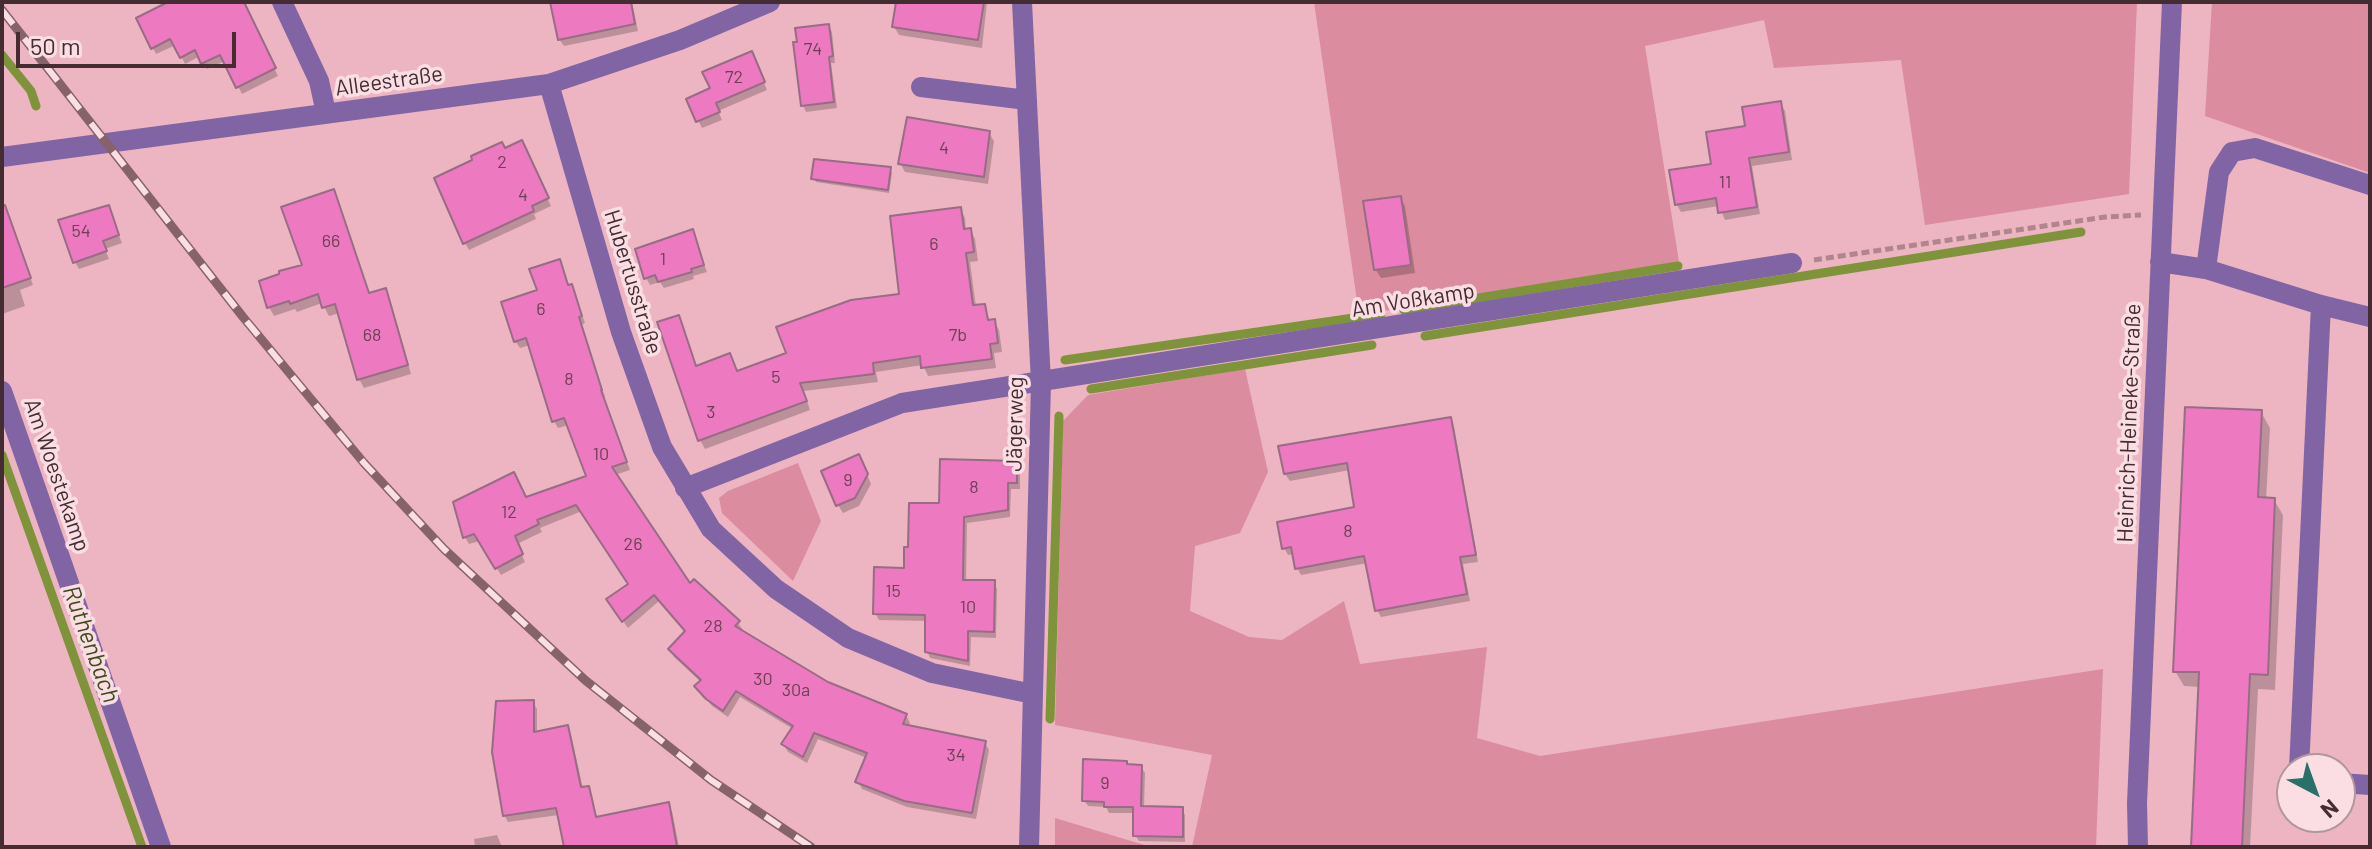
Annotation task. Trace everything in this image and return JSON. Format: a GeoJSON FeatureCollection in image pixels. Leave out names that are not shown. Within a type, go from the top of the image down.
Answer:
{"type":"FeatureCollection","features":[{"type":"Feature","properties":{"kind":"street"},"geometry":{"type":"LineString","coordinates":[[282,2],[319,81],[326,113]]}},
{"type":"Feature","properties":{"kind":"street","name":"Alleestraße"},"geometry":{"type":"LineString","coordinates":[[2,157],[549,84],[680,40],[770,2]]}},
{"type":"Feature","properties":{"kind":"street","name":"Jägerweg"},"geometry":{"type":"LineString","coordinates":[[1022,2],[1041,383],[1029,847]]}},
{"type":"Feature","properties":{"kind":"street","name":"Heinrich-Heineke-Straße"},"geometry":{"type":"LineString","coordinates":[[2138,847],[2137,803],[2172,2]]}},
{"type":"Feature","properties":{"kind":"street","name":"Hubertusstraße"},"geometry":{"type":"LineString","coordinates":[[549,84],[621,332],[662,447],[711,529],[776,589],[848,638],[932,673],[1033,694]]}},
{"type":"Feature","properties":{"kind":"street"},"geometry":{"type":"LineString","coordinates":[[921,87],[1027,100]]}},
{"type":"Feature","properties":{"kind":"street"},"geometry":{"type":"LineString","coordinates":[[2206,269],[2219,172],[2232,152],[2255,148],[2370,185]]}},
{"type":"Feature","properties":{"kind":"street"},"geometry":{"type":"LineString","coordinates":[[2160,262],[2206,269],[2370,317]]}},
{"type":"Feature","properties":{"kind":"street","name":"Am Voßkamp"},"geometry":{"type":"LineString","coordinates":[[1041,383],[1792,263]]}},
{"type":"Feature","properties":{"kind":"street"},"geometry":{"type":"LineString","coordinates":[[2300,753],[2321,305]]}},
{"type":"Feature","properties":{"kind":"street"},"geometry":{"type":"LineString","coordinates":[[685,488],[902,403],[1041,383]]}},
{"type":"Feature","properties":{"kind":"street","name":"Am Woestekamp"},"geometry":{"type":"LineString","coordinates":[[2,391],[161,847]]}},
{"type":"Feature","properties":{"kind":"path"},"geometry":{"type":"LineString","coordinates":[[1792,263],[2105,217],[2162,212]]}},
{"type":"Feature","properties":{"kind":"shaded area"},"geometry":{"type":"Polygon","coordinates":[[[1314,2],[2137,2],[2129,194],[1925,225],[1901,60],[1774,68],[1764,20],[1645,46],[1679,262],[1359,315],[1314,2]]]}},
{"type":"Feature","properties":{"kind":"shaded area"},"geometry":{"type":"Polygon","coordinates":[[[2212,2],[2370,2],[2370,173],[2205,116],[2212,2]]]}},
{"type":"Feature","properties":{"kind":"shaded area"},"geometry":{"type":"Polygon","coordinates":[[[1245,369],[1268,472],[1240,533],[1195,546],[1190,611],[1249,637],[1282,640],[1344,601],[1360,664],[1487,647],[1477,738],[1540,756],[2103,669],[2096,847],[1192,847],[1212,755],[1055,725],[1063,421],[1088,395],[1245,369]]]}},
{"type":"Feature","properties":{"kind":"shaded area"},"geometry":{"type":"Polygon","coordinates":[[[798,463],[821,521],[793,581],[722,513],[719,498],[728,491],[798,463]]]}},
{"type":"Feature","properties":{"kind":"shaded area"},"geometry":{"type":"Polygon","coordinates":[[[1055,818],[1151,847],[1055,847],[1055,818]]]}},
{"type":"Feature","properties":{"kind":"building"},"geometry":{"type":"Polygon","coordinates":[[[168,2],[244,2],[276,68],[236,88],[220,55],[201,64],[195,50],[180,58],[170,39],[151,49],[136,18],[168,2]]]}},
{"type":"Feature","properties":{"kind":"building"},"geometry":{"type":"Polygon","coordinates":[[[550,2],[631,2],[635,24],[558,40],[550,2]]]}},
{"type":"Feature","properties":{"kind":"building"},"geometry":{"type":"Polygon","coordinates":[[[896,2],[984,2],[978,40],[892,27],[896,2]]]}},
{"type":"Feature","properties":{"kind":"building"},"geometry":{"type":"Polygon","coordinates":[[[829,24],[834,102],[801,106],[793,42],[797,42],[795,28],[829,24]]]}},
{"type":"Feature","properties":{"kind":"building"},"geometry":{"type":"Polygon","coordinates":[[[752,51],[765,82],[716,103],[720,112],[696,122],[686,99],[710,88],[702,72],[752,51]]]}},
{"type":"Feature","properties":{"kind":"building"},"geometry":{"type":"Polygon","coordinates":[[[1781,101],[1789,152],[1749,158],[1757,207],[1718,213],[1716,198],[1675,205],[1669,170],[1711,164],[1706,132],[1745,126],[1742,107],[1781,101]]]}},
{"type":"Feature","properties":{"kind":"building"},"geometry":{"type":"Polygon","coordinates":[[[907,117],[990,131],[984,177],[898,164],[907,117]]]}},
{"type":"Feature","properties":{"kind":"building"},"geometry":{"type":"Polygon","coordinates":[[[522,140],[549,198],[532,206],[534,211],[463,244],[434,178],[502,142],[505,148],[522,140]]]}},
{"type":"Feature","properties":{"kind":"building"},"geometry":{"type":"Polygon","coordinates":[[[814,159],[891,167],[888,190],[811,179],[814,159]]]}},
{"type":"Feature","properties":{"kind":"building"},"geometry":{"type":"Polygon","coordinates":[[[334,189],[369,293],[386,288],[408,365],[357,380],[335,304],[322,308],[318,294],[267,308],[259,281],[302,265],[281,207],[334,189]]]}},
{"type":"Feature","properties":{"kind":"building"},"geometry":{"type":"Polygon","coordinates":[[[1401,196],[1411,265],[1374,270],[1363,201],[1401,196]]]}},
{"type":"Feature","properties":{"kind":"building"},"geometry":{"type":"Polygon","coordinates":[[[5,205],[31,278],[2,288],[2,206],[5,205]]]}},
{"type":"Feature","properties":{"kind":"building"},"geometry":{"type":"Polygon","coordinates":[[[109,205],[119,235],[103,241],[107,251],[73,263],[58,220],[109,205]]]}},
{"type":"Feature","properties":{"kind":"building"},"geometry":{"type":"Polygon","coordinates":[[[961,207],[964,229],[971,228],[974,252],[966,253],[973,305],[985,304],[988,320],[995,319],[998,343],[990,344],[992,359],[921,368],[920,356],[873,363],[874,374],[800,383],[807,401],[698,441],[657,322],[679,315],[696,366],[730,353],[737,371],[786,353],[776,327],[851,300],[899,294],[890,216],[961,207]]]}},
{"type":"Feature","properties":{"kind":"building"},"geometry":{"type":"Polygon","coordinates":[[[693,229],[704,265],[691,269],[692,272],[658,282],[655,275],[644,279],[635,249],[693,229]]]}},
{"type":"Feature","properties":{"kind":"building"},"geometry":{"type":"Polygon","coordinates":[[[560,259],[568,285],[572,284],[601,390],[627,462],[612,467],[690,583],[694,579],[740,621],[735,626],[828,682],[907,714],[903,724],[986,741],[972,813],[904,801],[855,782],[867,753],[814,733],[803,757],[781,744],[793,726],[736,691],[723,711],[706,699],[694,686],[701,680],[668,649],[685,631],[654,595],[622,622],[606,599],[628,584],[576,505],[537,520],[539,524],[515,536],[523,554],[495,569],[474,534],[463,538],[453,502],[514,472],[526,497],[586,476],[564,418],[552,422],[526,338],[514,342],[501,302],[537,290],[529,269],[560,259]]]}},
{"type":"Feature","properties":{"kind":"building"},"geometry":{"type":"Polygon","coordinates":[[[2185,407],[2262,410],[2258,497],[2275,498],[2268,675],[2250,674],[2242,847],[2191,847],[2199,672],[2173,672],[2185,407]]]}},
{"type":"Feature","properties":{"kind":"building"},"geometry":{"type":"Polygon","coordinates":[[[1451,417],[1476,555],[1460,557],[1467,594],[1375,611],[1364,556],[1295,569],[1291,547],[1282,549],[1277,522],[1354,507],[1347,463],[1284,474],[1278,446],[1451,417]]]}},
{"type":"Feature","properties":{"kind":"building"},"geometry":{"type":"Polygon","coordinates":[[[859,454],[868,474],[855,498],[836,506],[821,471],[859,454]]]}},
{"type":"Feature","properties":{"kind":"building"},"geometry":{"type":"Polygon","coordinates":[[[940,459],[1017,461],[1017,483],[1008,483],[1008,510],[964,517],[963,580],[995,580],[994,632],[968,631],[968,661],[925,652],[925,615],[873,614],[874,567],[904,568],[909,503],[939,503],[940,459]]]}},
{"type":"Feature","properties":{"kind":"building"},"geometry":{"type":"Polygon","coordinates":[[[534,700],[534,732],[568,725],[581,787],[589,786],[596,817],[669,802],[677,847],[564,847],[556,808],[503,816],[492,752],[496,701],[534,700]]]}},
{"type":"Feature","properties":{"kind":"building"},"geometry":{"type":"Polygon","coordinates":[[[1083,759],[1127,761],[1127,764],[1142,765],[1141,806],[1183,807],[1183,837],[1133,836],[1133,807],[1104,807],[1104,802],[1082,801],[1083,759]]]}},
{"type":"Feature","properties":{"kind":"waterway","name":"Ruthenbach"},"geometry":{"type":"LineString","coordinates":[[2,55],[31,91],[36,106]]}},
{"type":"Feature","properties":{"kind":"waterway"},"geometry":{"type":"LineString","coordinates":[[1425,336],[2081,232]]}},
{"type":"Feature","properties":{"kind":"waterway"},"geometry":{"type":"LineString","coordinates":[[1404,310],[1678,266]]}},
{"type":"Feature","properties":{"kind":"waterway"},"geometry":{"type":"LineString","coordinates":[[1065,360],[1381,314]]}},
{"type":"Feature","properties":{"kind":"waterway"},"geometry":{"type":"LineString","coordinates":[[1091,389],[1372,345]]}},
{"type":"Feature","properties":{"kind":"waterway"},"geometry":{"type":"LineString","coordinates":[[1050,719],[1059,416]]}},
{"type":"Feature","properties":{"kind":"waterway","name":"Ruthenbach"},"geometry":{"type":"LineString","coordinates":[[2,455],[142,847]]}},
{"type":"Feature","properties":{"kind":"railway"},"geometry":{"type":"LineString","coordinates":[[2,10],[243,317],[364,463],[444,549],[585,680],[711,780],[811,847]]}}]}
